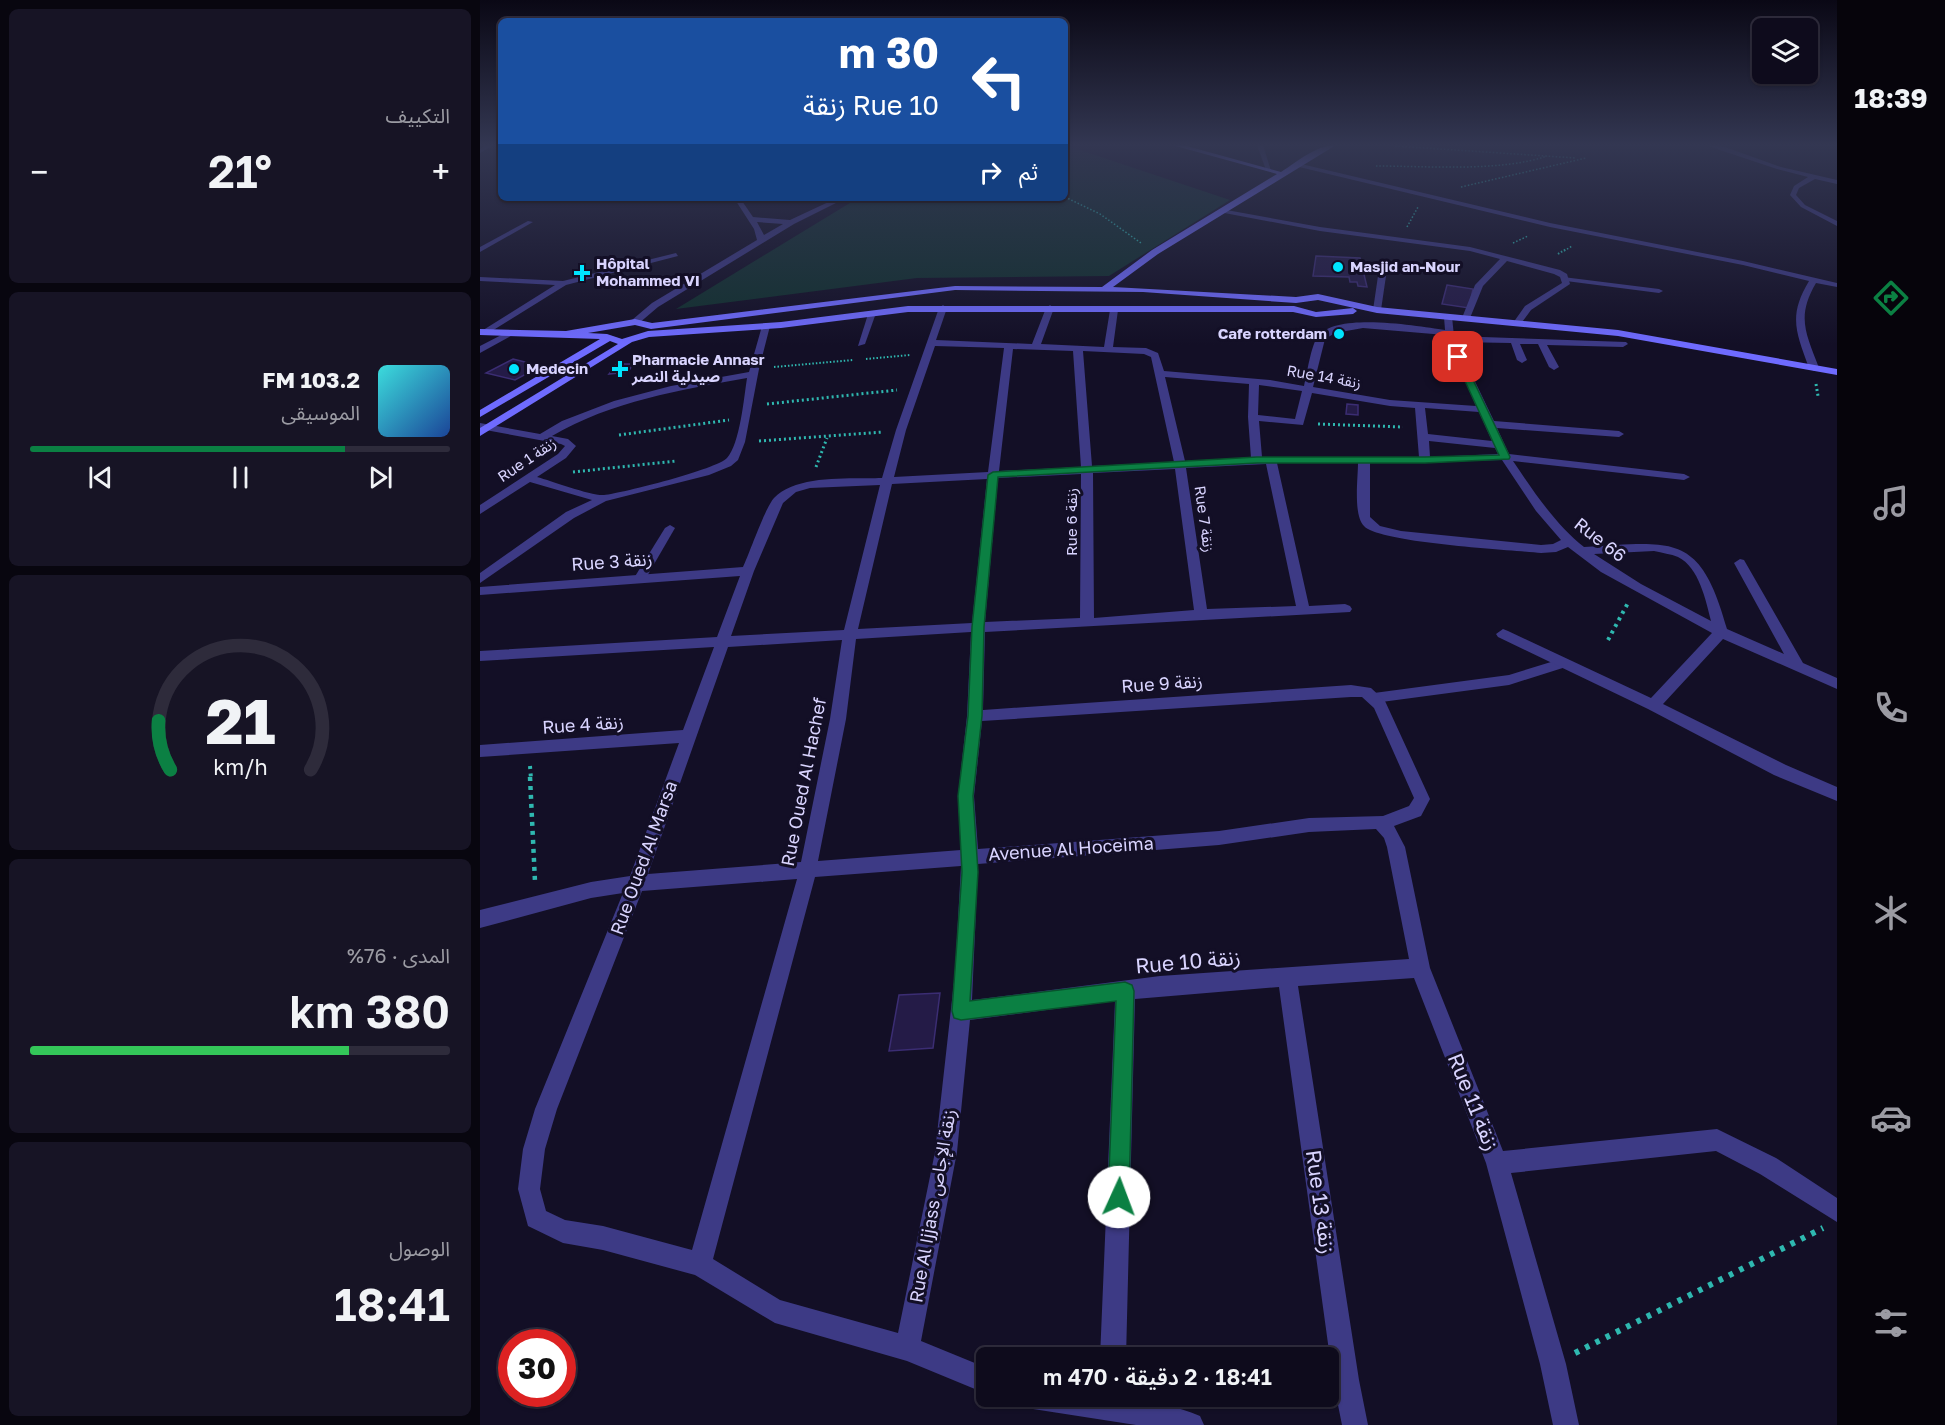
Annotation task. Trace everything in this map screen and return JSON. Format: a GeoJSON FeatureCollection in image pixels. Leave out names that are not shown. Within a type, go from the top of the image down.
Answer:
{"type":"FeatureCollection","features":[{"type":"Feature","properties":{"kind":"street"},"geometry":{"type":"LineString","coordinates":[[746,212],[759,229],[761,242]]}},
{"type":"Feature","properties":{"kind":"street"},"geometry":{"type":"LineString","coordinates":[[635,322],[655,305],[791,222],[814,212]]}},
{"type":"Feature","properties":{"kind":"street"},"geometry":{"type":"LineString","coordinates":[[1105,289],[1155,252],[1220,212]]}},
{"type":"Feature","properties":{"kind":"street"},"geometry":{"type":"LineString","coordinates":[[1224,212],[1320,229],[1470,249],[1557,272],[1566,279],[1566,284],[1562,288],[1528,308],[1518,323]]}},
{"type":"Feature","properties":{"kind":"street"},"geometry":{"type":"LineString","coordinates":[[1496,212],[1550,225],[1814,280],[1834,287]]}},
{"type":"Feature","properties":{"kind":"street"},"geometry":{"type":"LineString","coordinates":[[1813,212],[1837,224]]}},
{"type":"Feature","properties":{"kind":"street"},"geometry":{"type":"LineString","coordinates":[[752,219],[791,222]]}},
{"type":"Feature","properties":{"kind":"street"},"geometry":{"type":"LineString","coordinates":[[1466,318],[1479,285],[1506,258]]}},
{"type":"Feature","properties":{"kind":"street"},"geometry":{"type":"LineString","coordinates":[[1377,309],[1382,276]]}},
{"type":"Feature","properties":{"kind":"street"},"geometry":{"type":"LineString","coordinates":[[1814,280],[1802,299],[1798,316],[1814,368]]}},
{"type":"Feature","properties":{"kind":"street"},"geometry":{"type":"LineString","coordinates":[[483,429],[650,330],[937,290],[1105,289],[1295,304],[1311,315],[1377,309]]}},
{"type":"Feature","properties":{"kind":"street"},"geometry":{"type":"LineString","coordinates":[[650,330],[766,326],[872,313],[943,308],[1114,310],[1295,304],[1312,297],[1377,309],[1618,333],[1837,372]]}},
{"type":"Feature","properties":{"kind":"street"},"geometry":{"type":"LineString","coordinates":[[1329,301],[1334,306],[1329,313]]}},
{"type":"Feature","properties":{"kind":"street","name":"Rue Oued Al Hachef"},"geometry":{"type":"LineString","coordinates":[[700,1264],[808,869],[838,719],[850,634],[887,481],[901,430],[943,308]]}},
{"type":"Feature","properties":{"kind":"street"},"geometry":{"type":"LineString","coordinates":[[1035,348],[1050,308]]}},
{"type":"Feature","properties":{"kind":"street"},"geometry":{"type":"LineString","coordinates":[[930,348],[1010,346],[1108,351],[1114,310]]}},
{"type":"Feature","properties":{"kind":"street","name":"Rue 66"},"geometry":{"type":"LineString","coordinates":[[1448,317],[1450,336],[1481,409],[1502,451],[1540,508],[1569,541],[1580,551],[1636,587],[1721,632],[1837,684]]}},
{"type":"Feature","properties":{"kind":"street"},"geometry":{"type":"LineString","coordinates":[[566,334],[635,322],[645,323],[650,330]]}},
{"type":"Feature","properties":{"kind":"street"},"geometry":{"type":"LineString","coordinates":[[608,338],[608,333],[618,326]]}},
{"type":"Feature","properties":{"kind":"street"},"geometry":{"type":"LineString","coordinates":[[480,579],[570,515],[602,499],[723,466],[734,458],[740,442],[753,372],[766,326]]}},
{"type":"Feature","properties":{"kind":"street"},"geometry":{"type":"LineString","coordinates":[[1253,417],[1299,423],[1310,389],[1321,338],[1331,329],[1357,326],[1515,342],[1623,344]]}},
{"type":"Feature","properties":{"kind":"street"},"geometry":{"type":"LineString","coordinates":[[482,332],[566,334],[628,341]]}},
{"type":"Feature","properties":{"kind":"street"},"geometry":{"type":"LineString","coordinates":[[480,350],[514,332]]}},
{"type":"Feature","properties":{"kind":"street"},"geometry":{"type":"LineString","coordinates":[[480,414],[608,338]]}},
{"type":"Feature","properties":{"kind":"street"},"geometry":{"type":"LineString","coordinates":[[1515,342],[1522,360]]}},
{"type":"Feature","properties":{"kind":"street"},"geometry":{"type":"LineString","coordinates":[[1541,342],[1554,367]]}},
{"type":"Feature","properties":{"kind":"street","name":"Rue Al Ijjass زنقة الإجاص"},"geometry":{"type":"LineString","coordinates":[[907,1348],[946,1152],[965,973],[970,856],[966,796],[975,716],[978,627],[993,475],[1010,346]]}},
{"type":"Feature","properties":{"kind":"street","name":"Rue 6 زنقة"},"geometry":{"type":"LineString","coordinates":[[1078,350],[1087,469],[1087,623]]}},
{"type":"Feature","properties":{"kind":"street","name":"Rue 7 زنقة"},"geometry":{"type":"LineString","coordinates":[[1108,351],[1148,351],[1157,359],[1180,465],[1201,614]]}},
{"type":"Feature","properties":{"kind":"street"},"geometry":{"type":"LineString","coordinates":[[542,437],[567,420],[624,399],[753,372]]}},
{"type":"Feature","properties":{"kind":"street","name":"Rue 14 زنقة"},"geometry":{"type":"LineString","coordinates":[[1161,374],[1310,389],[1361,400],[1481,409]]}},
{"type":"Feature","properties":{"kind":"street"},"geometry":{"type":"LineString","coordinates":[[1254,382],[1253,417],[1257,460]]}},
{"type":"Feature","properties":{"kind":"street"},"geometry":{"type":"LineString","coordinates":[[1419,405],[1425,460]]}},
{"type":"Feature","properties":{"kind":"street"},"geometry":{"type":"LineString","coordinates":[[1488,424],[1619,434]]}},
{"type":"Feature","properties":{"kind":"street","name":"Rue 1 زنقة"},"geometry":{"type":"LineString","coordinates":[[480,510],[568,452],[571,446],[564,441],[483,429]]}},
{"type":"Feature","properties":{"kind":"street"},"geometry":{"type":"LineString","coordinates":[[1422,432],[1502,451],[1684,477]]}},
{"type":"Feature","properties":{"kind":"street"},"geometry":{"type":"LineString","coordinates":[[809,485],[1257,460],[1425,460],[1502,451]]}},
{"type":"Feature","properties":{"kind":"street"},"geometry":{"type":"LineString","coordinates":[[1364,459],[1364,517],[1376,529],[1401,535],[1541,549],[1556,548],[1569,541]]}},
{"type":"Feature","properties":{"kind":"street"},"geometry":{"type":"LineString","coordinates":[[1271,460],[1303,610]]}},
{"type":"Feature","properties":{"kind":"street"},"geometry":{"type":"LineString","coordinates":[[528,478],[602,499]]}},
{"type":"Feature","properties":{"kind":"street","name":"Rue Oued Al Marsa"},"geometry":{"type":"LineString","coordinates":[[700,1264],[603,1238],[563,1231],[536,1218],[529,1189],[534,1149],[543,1119],[636,883],[748,571],[778,501],[792,490],[809,485]]}},
{"type":"Feature","properties":{"kind":"street"},"geometry":{"type":"LineString","coordinates":[[1580,551],[1654,547],[1684,555],[1697,567],[1711,595],[1721,632],[1653,705]]}},
{"type":"Feature","properties":{"kind":"street"},"geometry":{"type":"LineString","coordinates":[[1740,563],[1798,667]]}},
{"type":"Feature","properties":{"kind":"street","name":"Rue 3 زنقة"},"geometry":{"type":"LineString","coordinates":[[480,591],[748,571]]}},
{"type":"Feature","properties":{"kind":"street"},"geometry":{"type":"LineString","coordinates":[[480,656],[978,627],[1087,623],[1201,614],[1345,609]]}},
{"type":"Feature","properties":{"kind":"street"},"geometry":{"type":"LineString","coordinates":[[1503,634],[1653,705],[1780,770],[1837,794]]}},
{"type":"Feature","properties":{"kind":"street","name":"Rue 9 زنقة"},"geometry":{"type":"LineString","coordinates":[[975,716],[1351,692],[1366,692],[1374,698]]}},
{"type":"Feature","properties":{"kind":"street"},"geometry":{"type":"LineString","coordinates":[[1374,698],[1380,705],[1422,799],[1415,811],[1383,823]]}},
{"type":"Feature","properties":{"kind":"street","name":"Rue 4 زنقة"},"geometry":{"type":"LineString","coordinates":[[480,751],[688,736]]}},
{"type":"Feature","properties":{"kind":"street","name":"Avenue Al Hoceima"},"geometry":{"type":"LineString","coordinates":[[480,919],[591,890],[636,883],[1219,838],[1309,825],[1383,823]]}},
{"type":"Feature","properties":{"kind":"street","name":"Rue 11 زنقة"},"geometry":{"type":"LineString","coordinates":[[1383,823],[1396,847],[1420,968],[1497,1163],[1553,1364],[1566,1425]]}},
{"type":"Feature","properties":{"kind":"street","name":"Rue 10 زنقة"},"geometry":{"type":"LineString","coordinates":[[961,1011],[1160,986],[1420,968]]}},
{"type":"Feature","properties":{"kind":"street","name":"Rue 13 زنقة"},"geometry":{"type":"LineString","coordinates":[[1287,979],[1346,1380],[1355,1425]]}},
{"type":"Feature","properties":{"kind":"street"},"geometry":{"type":"LineString","coordinates":[[1113,1347],[1125,991]]}},
{"type":"Feature","properties":{"kind":"street"},"geometry":{"type":"LineString","coordinates":[[1497,1163],[1717,1140],[1768,1166],[1832,1218]]}},
{"type":"Feature","properties":{"kind":"street"},"geometry":{"type":"LineString","coordinates":[[700,1264],[775,1311],[907,1348],[976,1377]]}},
{"type":"Feature","properties":{"kind":"street"},"geometry":{"type":"LineString","coordinates":[[1128,1407],[1191,1425]]}},
{"type":"Feature","properties":{"kind":"lane"},"geometry":{"type":"LineString","coordinates":[[480,250],[530,222]]}},
{"type":"Feature","properties":{"kind":"lane"},"geometry":{"type":"LineString","coordinates":[[480,279],[563,283],[676,255]]}},
{"type":"Feature","properties":{"kind":"lane"},"geometry":{"type":"LineString","coordinates":[[1566,279],[1659,291]]}},
{"type":"Feature","properties":{"kind":"lane"},"geometry":{"type":"LineString","coordinates":[[482,332],[563,283]]}},
{"type":"Feature","properties":{"kind":"lane"},"geometry":{"type":"LineString","coordinates":[[861,344],[872,313]]}},
{"type":"Feature","properties":{"kind":"lane"},"geometry":{"type":"LineString","coordinates":[[640,578],[670,528]]}},
{"type":"Feature","properties":{"kind":"lane"},"geometry":{"type":"LineString","coordinates":[[1374,698],[1516,678],[1564,663]]}},
{"type":"Feature","properties":{"kind":"path"},"geometry":{"type":"LineString","coordinates":[[1095,212],[1155,252]]}},
{"type":"Feature","properties":{"kind":"path"},"geometry":{"type":"LineString","coordinates":[[1403,239],[1410,218],[1416,212]]}},
{"type":"Feature","properties":{"kind":"path"},"geometry":{"type":"LineString","coordinates":[[1496,255],[1517,241],[1550,225]]}},
{"type":"Feature","properties":{"kind":"path"},"geometry":{"type":"LineString","coordinates":[[1536,267],[1573,246],[1590,233]]}},
{"type":"Feature","properties":{"kind":"path"},"geometry":{"type":"LineString","coordinates":[[753,372],[930,348]]}},
{"type":"Feature","properties":{"kind":"path"},"geometry":{"type":"LineString","coordinates":[[747,406],[915,388]]}},
{"type":"Feature","properties":{"kind":"path"},"geometry":{"type":"LineString","coordinates":[[619,435],[744,418]]}},
{"type":"Feature","properties":{"kind":"path"},"geometry":{"type":"LineString","coordinates":[[1299,423],[1422,432]]}},
{"type":"Feature","properties":{"kind":"path"},"geometry":{"type":"LineString","coordinates":[[740,442],[827,438],[901,430]]}},
{"type":"Feature","properties":{"kind":"path"},"geometry":{"type":"LineString","coordinates":[[809,485],[827,438]]}},
{"type":"Feature","properties":{"kind":"path"},"geometry":{"type":"LineString","coordinates":[[547,465],[580,473],[677,461]]}},
{"type":"Feature","properties":{"kind":"path"},"geometry":{"type":"LineString","coordinates":[[1608,640],[1636,587]]}},
{"type":"Feature","properties":{"kind":"path"},"geometry":{"type":"LineString","coordinates":[[530,748],[536,904]]}},
{"type":"Feature","properties":{"kind":"path"},"geometry":{"type":"LineString","coordinates":[[1553,1364],[1832,1218]]}},
{"type":"Feature","properties":{"kind":"green space"},"geometry":{"type":"Polygon","coordinates":[[[836,212],[1212,212],[1109,276],[917,278],[676,309],[836,212]]]}},
{"type":"Feature","properties":{"kind":"building","name":"Masjid an-Nour"},"geometry":{"type":"Polygon","coordinates":[[[1316,256],[1360,258],[1367,287],[1358,286],[1357,282],[1350,282],[1349,277],[1313,276],[1316,256]]]}},
{"type":"Feature","properties":{"kind":"building"},"geometry":{"type":"Polygon","coordinates":[[[1447,285],[1473,289],[1469,308],[1442,304],[1447,285]]]}},
{"type":"Feature","properties":{"kind":"building","name":"Medecin"},"geometry":{"type":"Polygon","coordinates":[[[513,359],[541,366],[515,380],[486,373],[513,359]]]}},
{"type":"Feature","properties":{"kind":"building"},"geometry":{"type":"Polygon","coordinates":[[[617,364],[633,364],[628,372],[609,374],[617,364]]]}},
{"type":"Feature","properties":{"kind":"building"},"geometry":{"type":"Polygon","coordinates":[[[1347,404],[1358,405],[1358,415],[1346,414],[1347,404]]]}},
{"type":"Feature","properties":{"kind":"building"},"geometry":{"type":"Polygon","coordinates":[[[940,993],[933,1048],[889,1051],[899,995],[940,993]]]}},
{"type":"Feature","properties":{"kind":"place","name":"Masjid an-Nour"},"geometry":{"type":"Point","coordinates":[1338,267]}},
{"type":"Feature","properties":{"kind":"place","name":"Hôpital Mohammed VI"},"geometry":{"type":"Point","coordinates":[582,273]}},
{"type":"Feature","properties":{"kind":"place","name":"Cafe rotterdam"},"geometry":{"type":"Point","coordinates":[1339,334]}},
{"type":"Feature","properties":{"kind":"place","name":"Medecin"},"geometry":{"type":"Point","coordinates":[514,369]}},
{"type":"Feature","properties":{"kind":"place","name":"Pharmacie Annasr صيدلية النصر"},"geometry":{"type":"Point","coordinates":[620,369]}},
{"type":"Feature","properties":{"kind":"route"},"geometry":{"type":"LineString","coordinates":[[1119,1197],[1125,991],[961,1011],[970,872],[966,796],[975,716],[978,627],[993,475],[1257,460],[1425,460],[1505,457],[1458,357]]}}]}
